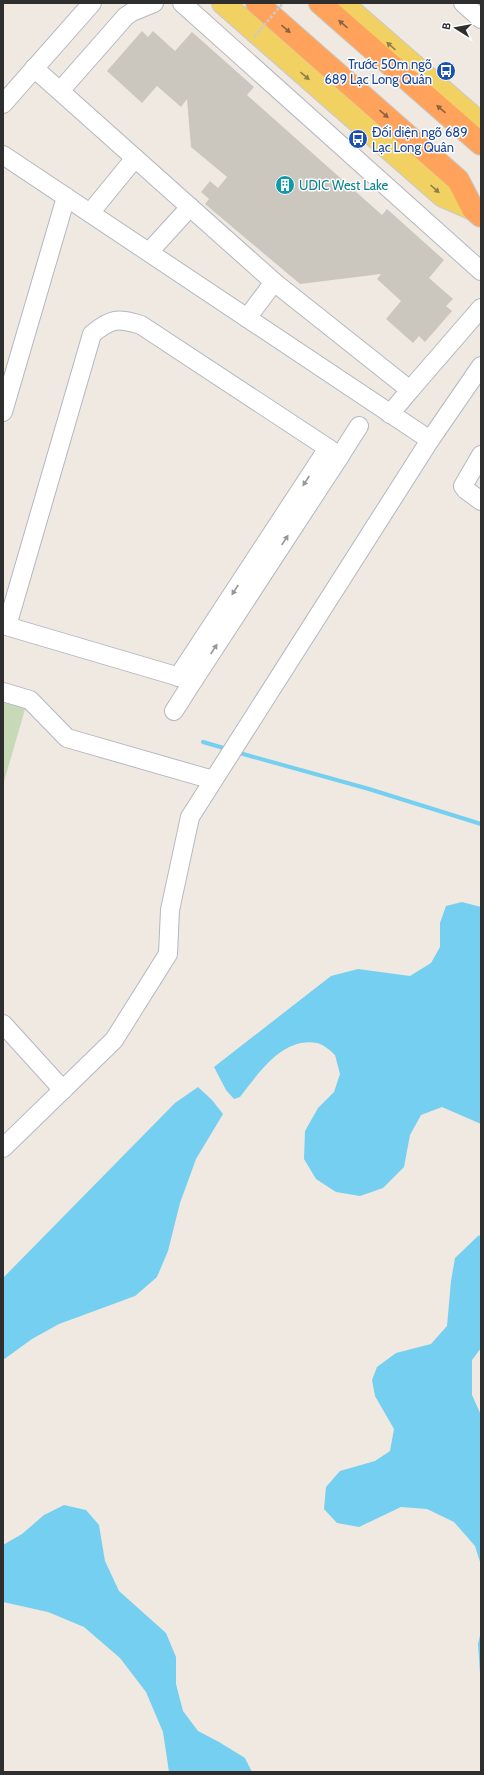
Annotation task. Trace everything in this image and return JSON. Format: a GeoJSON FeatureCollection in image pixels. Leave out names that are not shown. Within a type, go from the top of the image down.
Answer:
{"type":"FeatureCollection","features":[{"type":"Feature","properties":{"kind":"highway"},"geometry":{"type":"LineString","coordinates":[[257,3],[458,180],[477,213]]}},
{"type":"Feature","properties":{"kind":"highway"},"geometry":{"type":"LineString","coordinates":[[320,3],[481,144]]}},
{"type":"Feature","properties":{"kind":"main road"},"geometry":{"type":"LineString","coordinates":[[223,3],[443,196],[477,213]]}},
{"type":"Feature","properties":{"kind":"main road"},"geometry":{"type":"LineString","coordinates":[[343,3],[481,124]]}},
{"type":"Feature","properties":{"kind":"street"},"geometry":{"type":"LineString","coordinates":[[3,104],[92,3]]}},
{"type":"Feature","properties":{"kind":"street"},"geometry":{"type":"LineString","coordinates":[[60,92],[126,16],[154,3]]}},
{"type":"Feature","properties":{"kind":"street"},"geometry":{"type":"LineString","coordinates":[[182,3],[481,271]]}},
{"type":"Feature","properties":{"kind":"street"},"geometry":{"type":"LineString","coordinates":[[463,3],[481,19]]}},
{"type":"Feature","properties":{"kind":"street"},"geometry":{"type":"LineString","coordinates":[[34,68],[274,282],[410,390]]}},
{"type":"Feature","properties":{"kind":"street"},"geometry":{"type":"LineString","coordinates":[[3,155],[430,440]]}},
{"type":"Feature","properties":{"kind":"street"},"geometry":{"type":"LineString","coordinates":[[90,213],[135,158]]}},
{"type":"Feature","properties":{"kind":"street"},"geometry":{"type":"LineString","coordinates":[[3,412],[8,374],[66,197]]}},
{"type":"Feature","properties":{"kind":"street"},"geometry":{"type":"LineString","coordinates":[[149,252],[190,207]]}},
{"type":"Feature","properties":{"kind":"street"},"geometry":{"type":"LineString","coordinates":[[247,318],[274,282]]}},
{"type":"Feature","properties":{"kind":"street"},"geometry":{"type":"LineString","coordinates":[[390,414],[481,308]]}},
{"type":"Feature","properties":{"kind":"street"},"geometry":{"type":"LineString","coordinates":[[186,679],[5,625],[92,334],[106,322],[122,320],[141,325],[334,452]]}},
{"type":"Feature","properties":{"kind":"street"},"geometry":{"type":"LineString","coordinates":[[3,1148],[114,1040],[168,954],[170,910],[190,817],[430,440],[481,366]]}},
{"type":"Feature","properties":{"kind":"street"},"geometry":{"type":"LineString","coordinates":[[174,711],[186,679],[256,571],[334,452],[359,426]]}},
{"type":"Feature","properties":{"kind":"street"},"geometry":{"type":"LineString","coordinates":[[481,454],[463,486],[481,501]]}},
{"type":"Feature","properties":{"kind":"street"},"geometry":{"type":"LineString","coordinates":[[3,692],[30,700],[67,738],[213,780]]}},
{"type":"Feature","properties":{"kind":"street"},"geometry":{"type":"LineString","coordinates":[[3,1024],[63,1090]]}},
{"type":"Feature","properties":{"kind":"path"},"geometry":{"type":"LineString","coordinates":[[254,37],[283,3]]}},
{"type":"Feature","properties":{"kind":"green space"},"geometry":{"type":"Polygon","coordinates":[[[3,699],[26,706],[3,785],[3,699]]]}},
{"type":"Feature","properties":{"kind":"water"},"geometry":{"type":"Polygon","coordinates":[[[462,902],[481,907],[481,1124],[442,1107],[421,1115],[410,1135],[404,1167],[383,1188],[360,1196],[336,1192],[316,1179],[304,1159],[305,1131],[318,1108],[334,1092],[340,1074],[335,1055],[324,1046],[317,1043],[304,1043],[293,1046],[282,1051],[272,1059],[240,1097],[234,1099],[226,1090],[214,1067],[331,976],[358,969],[410,976],[431,963],[440,947],[440,923],[446,906],[462,902]]]}},
{"type":"Feature","properties":{"kind":"water"},"geometry":{"type":"Polygon","coordinates":[[[198,1087],[212,1100],[223,1114],[196,1159],[180,1203],[168,1251],[157,1277],[135,1296],[59,1324],[32,1339],[3,1360],[3,1278],[175,1103],[198,1087]]]}},
{"type":"Feature","properties":{"kind":"water"},"geometry":{"type":"Polygon","coordinates":[[[481,1235],[481,1348],[472,1360],[472,1395],[481,1415],[481,1565],[475,1546],[454,1522],[427,1509],[401,1507],[359,1527],[337,1523],[324,1509],[326,1487],[340,1471],[375,1461],[390,1451],[394,1429],[375,1396],[372,1380],[377,1367],[396,1353],[431,1344],[447,1326],[451,1281],[455,1258],[478,1236],[481,1235]]]}},
{"type":"Feature","properties":{"kind":"water"},"geometry":{"type":"Polygon","coordinates":[[[64,1505],[86,1510],[99,1525],[105,1561],[119,1591],[166,1633],[176,1657],[176,1684],[183,1711],[198,1731],[245,1758],[252,1772],[169,1772],[163,1732],[146,1692],[120,1658],[84,1627],[48,1612],[3,1602],[3,1545],[22,1534],[44,1515],[64,1505]]]}},
{"type":"Feature","properties":{"kind":"water"},"geometry":{"type":"Polygon","coordinates":[[[481,1631],[481,1689],[478,1644],[481,1631]]]}},
{"type":"Feature","properties":{"kind":"building","name":"UDIC West Lake"},"geometry":{"type":"Polygon","coordinates":[[[142,31],[148,37],[153,31],[175,51],[192,32],[254,87],[247,95],[382,215],[387,209],[444,260],[429,278],[453,299],[446,306],[452,311],[425,342],[419,336],[413,343],[386,319],[401,301],[377,279],[381,274],[300,284],[205,204],[209,199],[201,192],[210,181],[218,188],[227,177],[191,147],[187,99],[181,107],[157,86],[142,103],[107,71],[142,31]]]}},
{"type":"Feature","properties":{"kind":"waterway"},"geometry":{"type":"LineString","coordinates":[[203,742],[227,749]]}},
{"type":"Feature","properties":{"kind":"waterway"},"geometry":{"type":"LineString","coordinates":[[236,752],[369,789],[481,824]]}},
{"type":"Feature","properties":{"kind":"place","name":"Trước 50m ngõ 689 Lạc Long Quân"},"geometry":{"type":"Point","coordinates":[446,71]}},
{"type":"Feature","properties":{"kind":"place","name":"Đối diện ngõ 689 Lạc Long Quân"},"geometry":{"type":"Point","coordinates":[358,139]}},
{"type":"Feature","properties":{"kind":"place","name":"UDIC West Lake"},"geometry":{"type":"Point","coordinates":[285,185]}}]}
